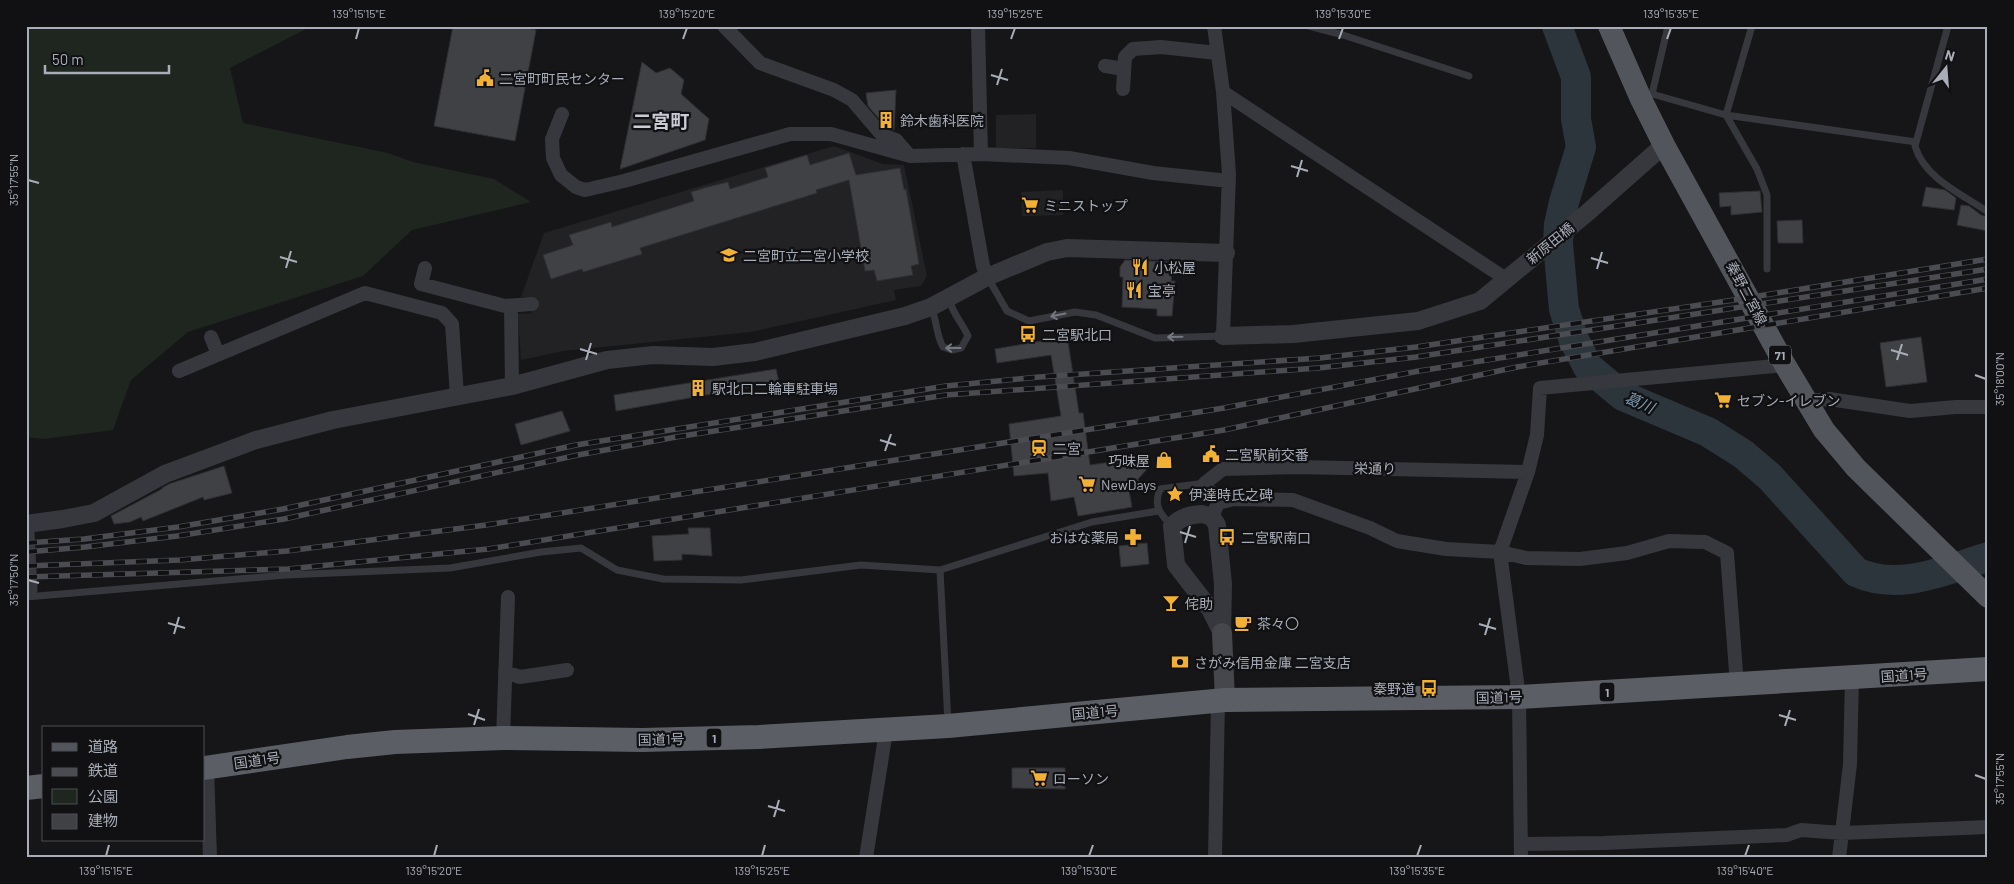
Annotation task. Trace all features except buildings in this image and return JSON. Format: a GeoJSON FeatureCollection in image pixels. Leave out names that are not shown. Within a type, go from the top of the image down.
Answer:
{"type":"FeatureCollection","features":[{"type":"Feature","properties":{"kind":"highway","name":"国道1号"},"geometry":{"type":"LineString","coordinates":[[206,768],[347,746],[395,742],[502,738],[652,740],[759,737],[948,726],[1222,700],[1518,697],[1988,669]]}},
{"type":"Feature","properties":{"kind":"highway"},"geometry":{"type":"LineString","coordinates":[[26,788],[42,786]]}},
{"type":"Feature","properties":{"kind":"main road","name":"秦野二宮線"},"geometry":{"type":"LineString","coordinates":[[1608,26],[1647,97],[1664,145],[1785,365],[1824,430],[1856,468],[1984,593]]}},
{"type":"Feature","properties":{"kind":"main road"},"geometry":{"type":"LineString","coordinates":[[1222,633],[1222,700]]}},
{"type":"Feature","properties":{"kind":"street"},"geometry":{"type":"LineString","coordinates":[[724,26],[760,63],[834,90],[852,100],[882,135],[896,140],[910,156]]}},
{"type":"Feature","properties":{"kind":"street"},"geometry":{"type":"LineString","coordinates":[[978,26],[981,154]]}},
{"type":"Feature","properties":{"kind":"street"},"geometry":{"type":"LineString","coordinates":[[1214,26],[1223,92],[1229,182],[1223,336]]}},
{"type":"Feature","properties":{"kind":"street"},"geometry":{"type":"LineString","coordinates":[[1123,89],[1125,57],[1133,49],[1161,47],[1217,53]]}},
{"type":"Feature","properties":{"kind":"street"},"geometry":{"type":"LineString","coordinates":[[1105,66],[1124,69]]}},
{"type":"Feature","properties":{"kind":"street"},"geometry":{"type":"LineString","coordinates":[[1223,92],[1509,277]]}},
{"type":"Feature","properties":{"kind":"street"},"geometry":{"type":"LineString","coordinates":[[562,114],[552,139],[552,158],[561,175],[576,187],[585,190],[624,181],[790,134],[831,134],[910,156],[981,154],[1069,158],[1153,173],[1229,182]]}},
{"type":"Feature","properties":{"kind":"street","name":"新原田橋"},"geometry":{"type":"LineString","coordinates":[[1223,336],[1293,334],[1418,321],[1480,302],[1588,213],[1664,145]]}},
{"type":"Feature","properties":{"kind":"street"},"geometry":{"type":"LineString","coordinates":[[963,154],[983,266],[987,278]]}},
{"type":"Feature","properties":{"kind":"street"},"geometry":{"type":"LineString","coordinates":[[29,594],[28,528],[94,513],[165,474],[256,440],[333,420],[512,386],[607,360],[653,355],[713,357],[755,352],[905,316],[931,307],[987,278],[1047,252],[1067,248],[1226,253]]}},
{"type":"Feature","properties":{"kind":"street"},"geometry":{"type":"LineString","coordinates":[[425,268],[421,284],[505,306],[532,304]]}},
{"type":"Feature","properties":{"kind":"street"},"geometry":{"type":"LineString","coordinates":[[179,371],[364,293],[442,313],[452,324],[457,396]]}},
{"type":"Feature","properties":{"kind":"street"},"geometry":{"type":"LineString","coordinates":[[511,306],[512,386]]}},
{"type":"Feature","properties":{"kind":"street"},"geometry":{"type":"LineString","coordinates":[[210,336],[218,354]]}},
{"type":"Feature","properties":{"kind":"street"},"geometry":{"type":"LineString","coordinates":[[1785,365],[1540,388],[1537,435],[1528,472],[1500,552],[1518,697],[1521,851],[1604,843],[1788,835],[1801,830],[1842,832],[1988,828]]}},
{"type":"Feature","properties":{"kind":"street"},"geometry":{"type":"LineString","coordinates":[[1807,401],[1829,399],[1910,411],[1956,407],[1988,407]]}},
{"type":"Feature","properties":{"kind":"street","name":"栄通り"},"geometry":{"type":"LineString","coordinates":[[1205,484],[1223,470],[1297,467],[1528,472]]}},
{"type":"Feature","properties":{"kind":"street"},"geometry":{"type":"LineString","coordinates":[[1222,633],[1210,609],[1176,565],[1172,526],[1178,520],[1188,515],[1202,514],[1215,510],[1234,499],[1293,500],[1370,528],[1397,541],[1446,549],[1500,552],[1526,558],[1580,559],[1627,553],[1669,541],[1705,542],[1727,553],[1737,685]]}},
{"type":"Feature","properties":{"kind":"street"},"geometry":{"type":"LineString","coordinates":[[1215,510],[1223,584],[1222,633]]}},
{"type":"Feature","properties":{"kind":"street"},"geometry":{"type":"LineString","coordinates":[[1187,580],[1210,594],[1215,594],[1223,584]]}},
{"type":"Feature","properties":{"kind":"street"},"geometry":{"type":"LineString","coordinates":[[502,738],[508,597]]}},
{"type":"Feature","properties":{"kind":"street"},"geometry":{"type":"LineString","coordinates":[[505,672],[520,677],[567,670]]}},
{"type":"Feature","properties":{"kind":"street"},"geometry":{"type":"LineString","coordinates":[[1839,858],[1850,764],[1852,678]]}},
{"type":"Feature","properties":{"kind":"street"},"geometry":{"type":"LineString","coordinates":[[1214,858],[1222,700]]}},
{"type":"Feature","properties":{"kind":"street"},"geometry":{"type":"LineString","coordinates":[[866,858],[886,730]]}},
{"type":"Feature","properties":{"kind":"street"},"geometry":{"type":"LineString","coordinates":[[206,768],[210,858]]}},
{"type":"Feature","properties":{"kind":"lane"},"geometry":{"type":"LineString","coordinates":[[1309,26],[1343,35],[1469,76]]}},
{"type":"Feature","properties":{"kind":"lane"},"geometry":{"type":"LineString","coordinates":[[1668,26],[1647,97],[1726,114],[1916,142]]}},
{"type":"Feature","properties":{"kind":"lane"},"geometry":{"type":"LineString","coordinates":[[1752,26],[1726,114],[1756,169],[1767,196],[1767,269]]}},
{"type":"Feature","properties":{"kind":"lane"},"geometry":{"type":"LineString","coordinates":[[1948,26],[1915,146],[1919,158],[1930,173],[1988,212]]}},
{"type":"Feature","properties":{"kind":"lane"},"geometry":{"type":"LineString","coordinates":[[987,278],[1008,311],[1029,321],[1075,312],[1096,315],[1155,338],[1223,336]]}},
{"type":"Feature","properties":{"kind":"lane"},"geometry":{"type":"LineString","coordinates":[[931,307],[936,317],[938,340],[943,347],[952,350],[962,348],[968,336],[963,324],[956,319],[948,298]]}},
{"type":"Feature","properties":{"kind":"lane"},"geometry":{"type":"LineString","coordinates":[[1172,526],[1158,511],[1156,499],[1160,489],[1205,484],[1215,491],[1215,510]]}},
{"type":"Feature","properties":{"kind":"lane"},"geometry":{"type":"LineString","coordinates":[[29,594],[286,575],[450,568],[541,552],[581,548],[617,570],[663,579],[741,580],[861,565],[940,570],[1092,522],[1158,511]]}},
{"type":"Feature","properties":{"kind":"lane"},"geometry":{"type":"LineString","coordinates":[[940,570],[948,726]]}},
{"type":"Feature","properties":{"kind":"shaded area"},"geometry":{"type":"Polygon","coordinates":[[[1036,114],[1036,148],[996,149],[996,115],[1036,114]]]}},
{"type":"Feature","properties":{"kind":"shaded area","name":"二宮町立二宮小学校"},"geometry":{"type":"Polygon","coordinates":[[[834,146],[883,164],[904,165],[927,276],[921,286],[894,290],[896,300],[751,332],[563,351],[521,360],[518,314],[532,313],[531,297],[521,297],[544,233],[834,146]]]}},
{"type":"Feature","properties":{"kind":"shaded area"},"geometry":{"type":"Polygon","coordinates":[[[1063,190],[1063,215],[1022,216],[1021,192],[1063,190]]]}},
{"type":"Feature","properties":{"kind":"green space"},"geometry":{"type":"Polygon","coordinates":[[[26,26],[312,26],[230,68],[243,123],[388,153],[413,162],[494,179],[531,202],[412,230],[363,276],[188,332],[131,380],[113,430],[44,439],[26,437],[26,26]]]}},
{"type":"Feature","properties":{"kind":"waterway","name":"葛川"},"geometry":{"type":"LineString","coordinates":[[1557,26],[1576,77],[1576,119],[1581,147],[1564,202],[1559,224],[1558,244],[1564,309],[1573,338],[1588,367],[1623,396],[1708,432],[1743,454],[1770,477],[1856,572],[1872,578],[1905,579],[1939,573],[1988,557]]}},
{"type":"Feature","properties":{"kind":"railway"},"geometry":{"type":"LineString","coordinates":[[26,543],[84,539],[178,527],[283,509],[576,445],[946,386],[1039,377],[1320,358],[1416,347],[1734,300],[1988,259]]}},
{"type":"Feature","properties":{"kind":"railway"},"geometry":{"type":"LineString","coordinates":[[26,552],[177,536],[284,519],[578,455],[676,437],[946,395],[1318,368],[1416,357],[1988,269]]}},
{"type":"Feature","properties":{"kind":"railway"},"geometry":{"type":"LineString","coordinates":[[26,566],[180,560],[287,551],[486,525],[1224,408],[1419,371],[1988,279]]}},
{"type":"Feature","properties":{"kind":"railway"},"geometry":{"type":"LineString","coordinates":[[26,577],[288,569],[488,549],[1224,430],[1517,367],[1988,288]]}},
{"type":"Feature","properties":{"kind":"place","name":"二宮町町民センター"},"geometry":{"type":"Point","coordinates":[485,78]}},
{"type":"Feature","properties":{"kind":"place","name":"鈴木歯科医院"},"geometry":{"type":"Point","coordinates":[886,120]}},
{"type":"Feature","properties":{"kind":"place","name":"ミニストップ"},"geometry":{"type":"Point","coordinates":[1030,205]}},
{"type":"Feature","properties":{"kind":"place","name":"二宮町立二宮小学校"},"geometry":{"type":"Point","coordinates":[729,255]}},
{"type":"Feature","properties":{"kind":"place","name":"小松屋"},"geometry":{"type":"Point","coordinates":[1140,267]}},
{"type":"Feature","properties":{"kind":"place","name":"宝亭"},"geometry":{"type":"Point","coordinates":[1134,290]}},
{"type":"Feature","properties":{"kind":"place","name":"二宮駅北口"},"geometry":{"type":"Point","coordinates":[1028,334]}},
{"type":"Feature","properties":{"kind":"place","name":"駅北口二輪車駐車場"},"geometry":{"type":"Point","coordinates":[698,388]}},
{"type":"Feature","properties":{"kind":"place","name":"セブン-イレブン"},"geometry":{"type":"Point","coordinates":[1723,400]}},
{"type":"Feature","properties":{"kind":"place","name":"二宮"},"geometry":{"type":"Point","coordinates":[1039,448]}},
{"type":"Feature","properties":{"kind":"place","name":"二宮駅前交番"},"geometry":{"type":"Point","coordinates":[1211,454]}},
{"type":"Feature","properties":{"kind":"place","name":"巧味屋"},"geometry":{"type":"Point","coordinates":[1164,460]}},
{"type":"Feature","properties":{"kind":"place","name":"NewDays"},"geometry":{"type":"Point","coordinates":[1087,484]}},
{"type":"Feature","properties":{"kind":"place","name":"伊達時氏之碑"},"geometry":{"type":"Point","coordinates":[1175,494]}},
{"type":"Feature","properties":{"kind":"place","name":"おはな薬局"},"geometry":{"type":"Point","coordinates":[1133,537]}},
{"type":"Feature","properties":{"kind":"place","name":"二宮駅南口"},"geometry":{"type":"Point","coordinates":[1227,537]}},
{"type":"Feature","properties":{"kind":"place","name":"侘助"},"geometry":{"type":"Point","coordinates":[1171,603]}},
{"type":"Feature","properties":{"kind":"place","name":"茶々〇"},"geometry":{"type":"Point","coordinates":[1243,623]}},
{"type":"Feature","properties":{"kind":"place","name":"さがみ信用金庫 二宮支店"},"geometry":{"type":"Point","coordinates":[1180,662]}},
{"type":"Feature","properties":{"kind":"place","name":"秦野道"},"geometry":{"type":"Point","coordinates":[1429,688]}},
{"type":"Feature","properties":{"kind":"place","name":"ローソン"},"geometry":{"type":"Point","coordinates":[1039,778]}},
{"type":"Feature","properties":{"kind":"district","name":"二宮町"},"geometry":{"type":"Point","coordinates":[661,120]}}]}
